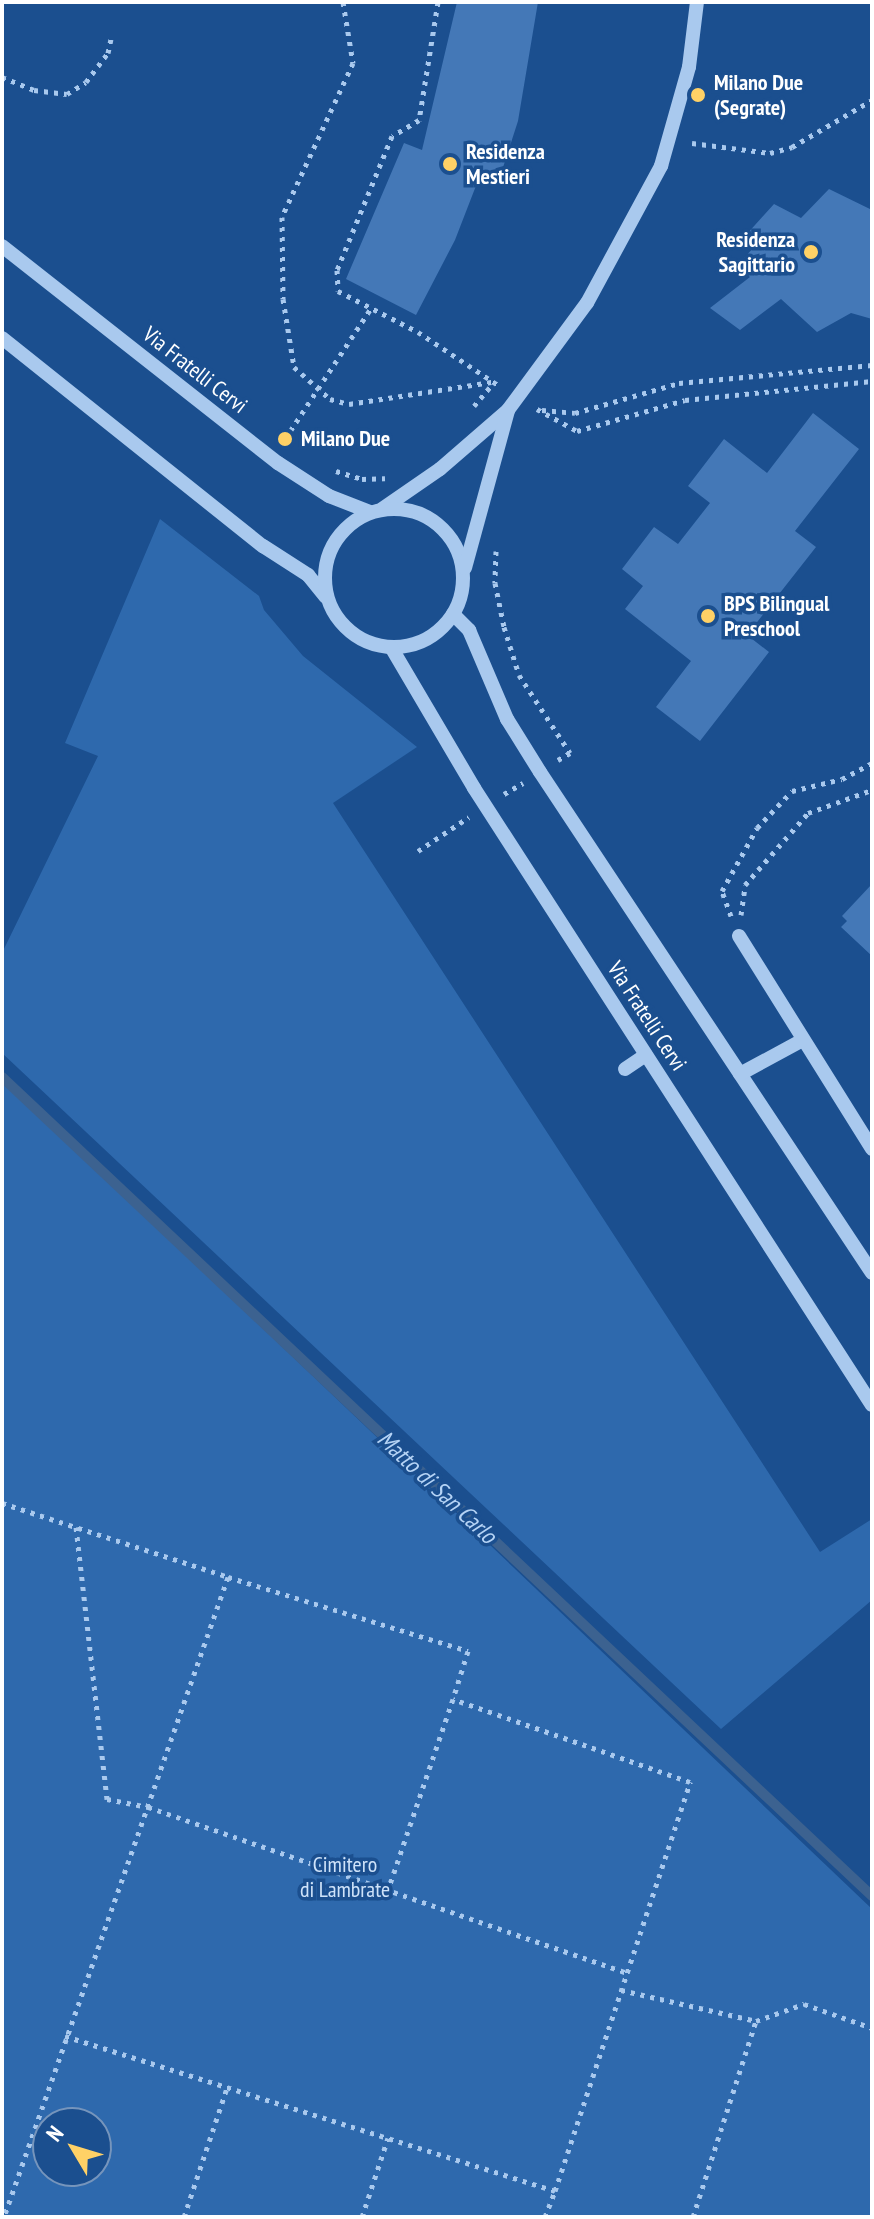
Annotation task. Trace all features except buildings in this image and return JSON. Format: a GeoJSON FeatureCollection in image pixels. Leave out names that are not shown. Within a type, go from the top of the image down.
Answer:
{"type":"FeatureCollection","features":[{"type":"Feature","properties":{"kind":"street"},"geometry":{"type":"LineString","coordinates":[[331,603],[325,582],[327,560],[336,540],[440,469],[508,410],[587,303],[661,166],[683,92],[697,2]]}},
{"type":"Feature","properties":{"kind":"street","name":"Via Fratelli Cervi"},"geometry":{"type":"LineString","coordinates":[[2,246],[278,463],[329,496],[376,510]]}},
{"type":"Feature","properties":{"kind":"street"},"geometry":{"type":"LineString","coordinates":[[2,338],[263,546],[308,575],[348,629],[391,647],[420,642],[453,614],[508,410]]}},
{"type":"Feature","properties":{"kind":"street"},"geometry":{"type":"LineString","coordinates":[[376,510],[411,510],[437,522],[456,545],[464,573]]}},
{"type":"Feature","properties":{"kind":"street","name":"Via Fratelli Cervi"},"geometry":{"type":"LineString","coordinates":[[453,614],[469,630],[507,719],[540,772],[872,1273]]}},
{"type":"Feature","properties":{"kind":"street","name":"Via Fratelli Cervi"},"geometry":{"type":"LineString","coordinates":[[391,647],[474,788],[872,1405]]}},
{"type":"Feature","properties":{"kind":"street"},"geometry":{"type":"LineString","coordinates":[[739,936],[801,1041],[872,1149]]}},
{"type":"Feature","properties":{"kind":"street"},"geometry":{"type":"LineString","coordinates":[[740,1074],[801,1041]]}},
{"type":"Feature","properties":{"kind":"street"},"geometry":{"type":"LineString","coordinates":[[625,1069],[646,1055]]}},
{"type":"Feature","properties":{"kind":"path"},"geometry":{"type":"LineString","coordinates":[[343,2],[353,63],[282,217],[283,299],[294,367],[330,399],[349,404],[493,382]]}},
{"type":"Feature","properties":{"kind":"path"},"geometry":{"type":"LineString","coordinates":[[438,2],[419,120],[392,136],[337,270],[338,291],[418,332],[493,382]]}},
{"type":"Feature","properties":{"kind":"path"},"geometry":{"type":"LineString","coordinates":[[2,77],[34,90],[67,94],[86,82],[108,53],[111,39]]}},
{"type":"Feature","properties":{"kind":"path"},"geometry":{"type":"LineString","coordinates":[[704,146],[728,151],[781,150],[872,100]]}},
{"type":"Feature","properties":{"kind":"path"},"geometry":{"type":"LineString","coordinates":[[285,439],[371,308]]}},
{"type":"Feature","properties":{"kind":"path"},"geometry":{"type":"LineString","coordinates":[[537,409],[575,413],[679,383],[872,365]]}},
{"type":"Feature","properties":{"kind":"path"},"geometry":{"type":"LineString","coordinates":[[537,409],[577,431],[685,400],[872,381]]}},
{"type":"Feature","properties":{"kind":"path"},"geometry":{"type":"LineString","coordinates":[[468,413],[493,382]]}},
{"type":"Feature","properties":{"kind":"path"},"geometry":{"type":"LineString","coordinates":[[532,421],[537,409]]}},
{"type":"Feature","properties":{"kind":"path"},"geometry":{"type":"LineString","coordinates":[[275,431],[295,446]]}},
{"type":"Feature","properties":{"kind":"path"},"geometry":{"type":"LineString","coordinates":[[327,468],[362,479],[398,477]]}},
{"type":"Feature","properties":{"kind":"path"},"geometry":{"type":"LineString","coordinates":[[496,535],[495,583],[519,675],[570,753],[540,772]]}},
{"type":"Feature","properties":{"kind":"path"},"geometry":{"type":"LineString","coordinates":[[739,936],[722,891],[757,828],[792,791],[842,779],[872,763]]}},
{"type":"Feature","properties":{"kind":"path"},"geometry":{"type":"LineString","coordinates":[[739,936],[745,885],[779,843],[808,813],[869,792],[872,798]]}},
{"type":"Feature","properties":{"kind":"path"},"geometry":{"type":"LineString","coordinates":[[2,1503],[468,1651],[388,1890]]}},
{"type":"Feature","properties":{"kind":"path"},"geometry":{"type":"LineString","coordinates":[[76,1527],[107,1799],[148,1807],[627,1973]]}},
{"type":"Feature","properties":{"kind":"path"},"geometry":{"type":"LineString","coordinates":[[4,2217],[228,1577]]}},
{"type":"Feature","properties":{"kind":"path"},"geometry":{"type":"LineString","coordinates":[[453,1699],[690,1782],[545,2217]]}},
{"type":"Feature","properties":{"kind":"path"},"geometry":{"type":"LineString","coordinates":[[621,1990],[756,2021],[804,2004],[872,2028]]}},
{"type":"Feature","properties":{"kind":"path"},"geometry":{"type":"LineString","coordinates":[[693,2217],[756,2021]]}},
{"type":"Feature","properties":{"kind":"path"},"geometry":{"type":"LineString","coordinates":[[65,2036],[555,2191]]}},
{"type":"Feature","properties":{"kind":"path"},"geometry":{"type":"LineString","coordinates":[[184,2217],[227,2088]]}},
{"type":"Feature","properties":{"kind":"path"},"geometry":{"type":"LineString","coordinates":[[362,2217],[388,2138]]}},
{"type":"Feature","properties":{"kind":"green space"},"geometry":{"type":"Polygon","coordinates":[[[160,519],[259,596],[264,610],[303,656],[417,747],[333,803],[820,1552],[872,1519],[872,1600],[721,1729],[2,1053],[2,953],[98,756],[65,743],[160,519]]]}},
{"type":"Feature","properties":{"kind":"green space","name":"Cimitero di Lambrate"},"geometry":{"type":"Polygon","coordinates":[[[2,1080],[872,1909],[872,2217],[2,2217],[2,1080]]]}},
{"type":"Feature","properties":{"kind":"waterway","name":"Matto di San Carlo"},"geometry":{"type":"LineString","coordinates":[[2,1077],[872,1896]]}},
{"type":"Feature","properties":{"kind":"place","name":"Milano Due (Segrate)"},"geometry":{"type":"Point","coordinates":[698,95]}},
{"type":"Feature","properties":{"kind":"place","name":"Residenza Mestieri"},"geometry":{"type":"Point","coordinates":[450,164]}},
{"type":"Feature","properties":{"kind":"place","name":"Residenza Sagittario"},"geometry":{"type":"Point","coordinates":[811,252]}},
{"type":"Feature","properties":{"kind":"place","name":"Milano Due"},"geometry":{"type":"Point","coordinates":[285,439]}},
{"type":"Feature","properties":{"kind":"place","name":"BPS Bilingual Preschool"},"geometry":{"type":"Point","coordinates":[708,616]}}]}
